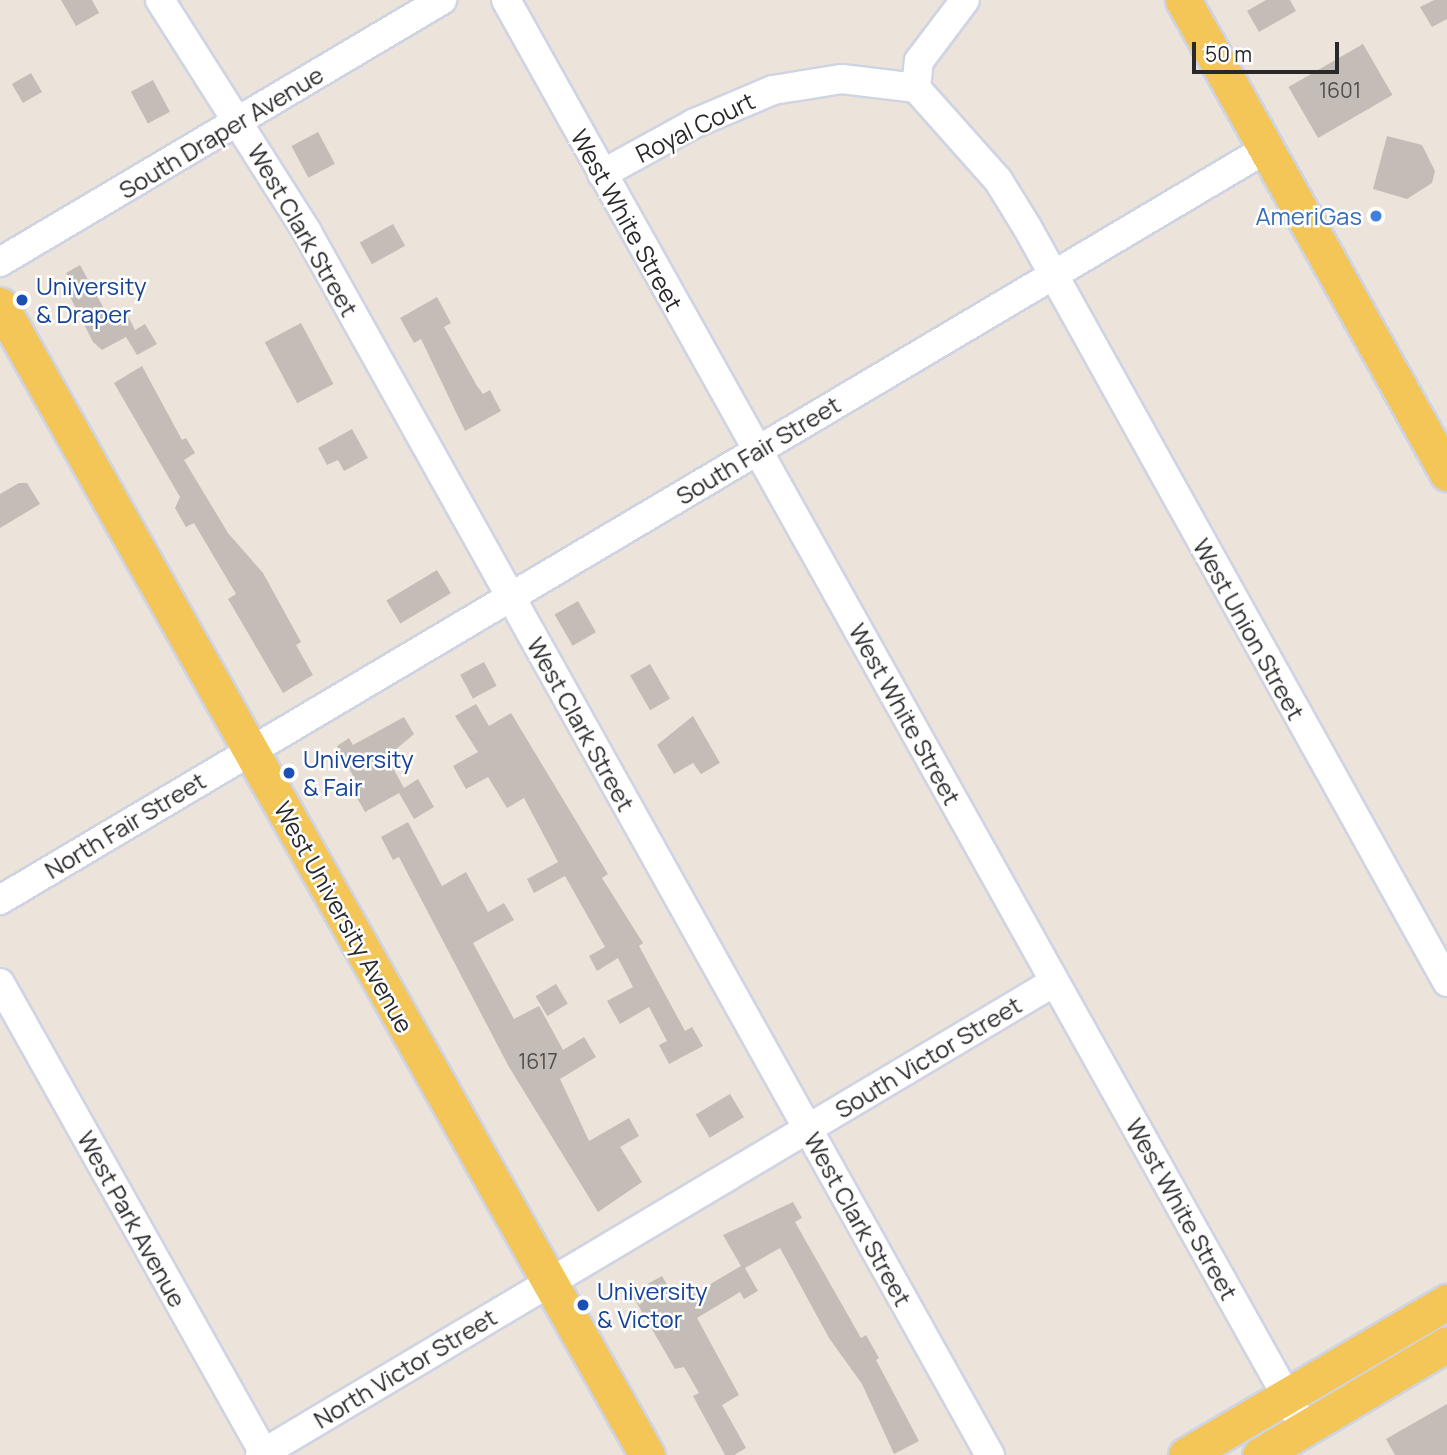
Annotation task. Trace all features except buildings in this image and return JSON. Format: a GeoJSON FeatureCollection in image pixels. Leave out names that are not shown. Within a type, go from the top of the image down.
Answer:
{"type":"FeatureCollection","features":[{"type":"Feature","properties":{"kind":"main road"},"geometry":{"type":"LineString","coordinates":[[1183,0],[1447,473]]}},
{"type":"Feature","properties":{"kind":"main road","name":"West University Avenue"},"geometry":{"type":"LineString","coordinates":[[0,305],[648,1455]]}},
{"type":"Feature","properties":{"kind":"main road"},"geometry":{"type":"LineString","coordinates":[[1186,1455],[1447,1302]]}},
{"type":"Feature","properties":{"kind":"main road"},"geometry":{"type":"LineString","coordinates":[[1260,1455],[1447,1344]]}},
{"type":"Feature","properties":{"kind":"street","name":"West Clark Street"},"geometry":{"type":"LineString","coordinates":[[160,0],[307,232],[990,1455]]}},
{"type":"Feature","properties":{"kind":"street","name":"South Draper Avenue"},"geometry":{"type":"LineString","coordinates":[[0,262],[442,0]]}},
{"type":"Feature","properties":{"kind":"street","name":"West White Street"},"geometry":{"type":"LineString","coordinates":[[506,0],[1304,1428]]}},
{"type":"Feature","properties":{"kind":"street"},"geometry":{"type":"LineString","coordinates":[[965,0],[919,61],[916,88],[998,180],[1053,275]]}},
{"type":"Feature","properties":{"kind":"street","name":"Royal Court"},"geometry":{"type":"LineString","coordinates":[[603,174],[693,124],[773,90],[842,79],[916,88]]}},
{"type":"Feature","properties":{"kind":"street","name":"South Fair Street"},"geometry":{"type":"LineString","coordinates":[[250,750],[1266,149]]}},
{"type":"Feature","properties":{"kind":"street","name":"West Union Street"},"geometry":{"type":"LineString","coordinates":[[1053,275],[1447,982]]}},
{"type":"Feature","properties":{"kind":"street","name":"North Fair Street"},"geometry":{"type":"LineString","coordinates":[[0,900],[250,750]]}},
{"type":"Feature","properties":{"kind":"street","name":"South Victor Street"},"geometry":{"type":"LineString","coordinates":[[550,1282],[1054,982]]}},
{"type":"Feature","properties":{"kind":"street","name":"West Park Avenue"},"geometry":{"type":"LineString","coordinates":[[0,983],[263,1454]]}},
{"type":"Feature","properties":{"kind":"street","name":"North Victor Street"},"geometry":{"type":"LineString","coordinates":[[263,1454],[550,1282]]}},
{"type":"Feature","properties":{"kind":"place","name":"AmeriGas"},"geometry":{"type":"Point","coordinates":[1376,216]}},
{"type":"Feature","properties":{"kind":"place","name":"University & Draper"},"geometry":{"type":"Point","coordinates":[22,300]}},
{"type":"Feature","properties":{"kind":"place","name":"University & Fair"},"geometry":{"type":"Point","coordinates":[289,773]}},
{"type":"Feature","properties":{"kind":"place","name":"University & Victor"},"geometry":{"type":"Point","coordinates":[583,1305]}}]}
